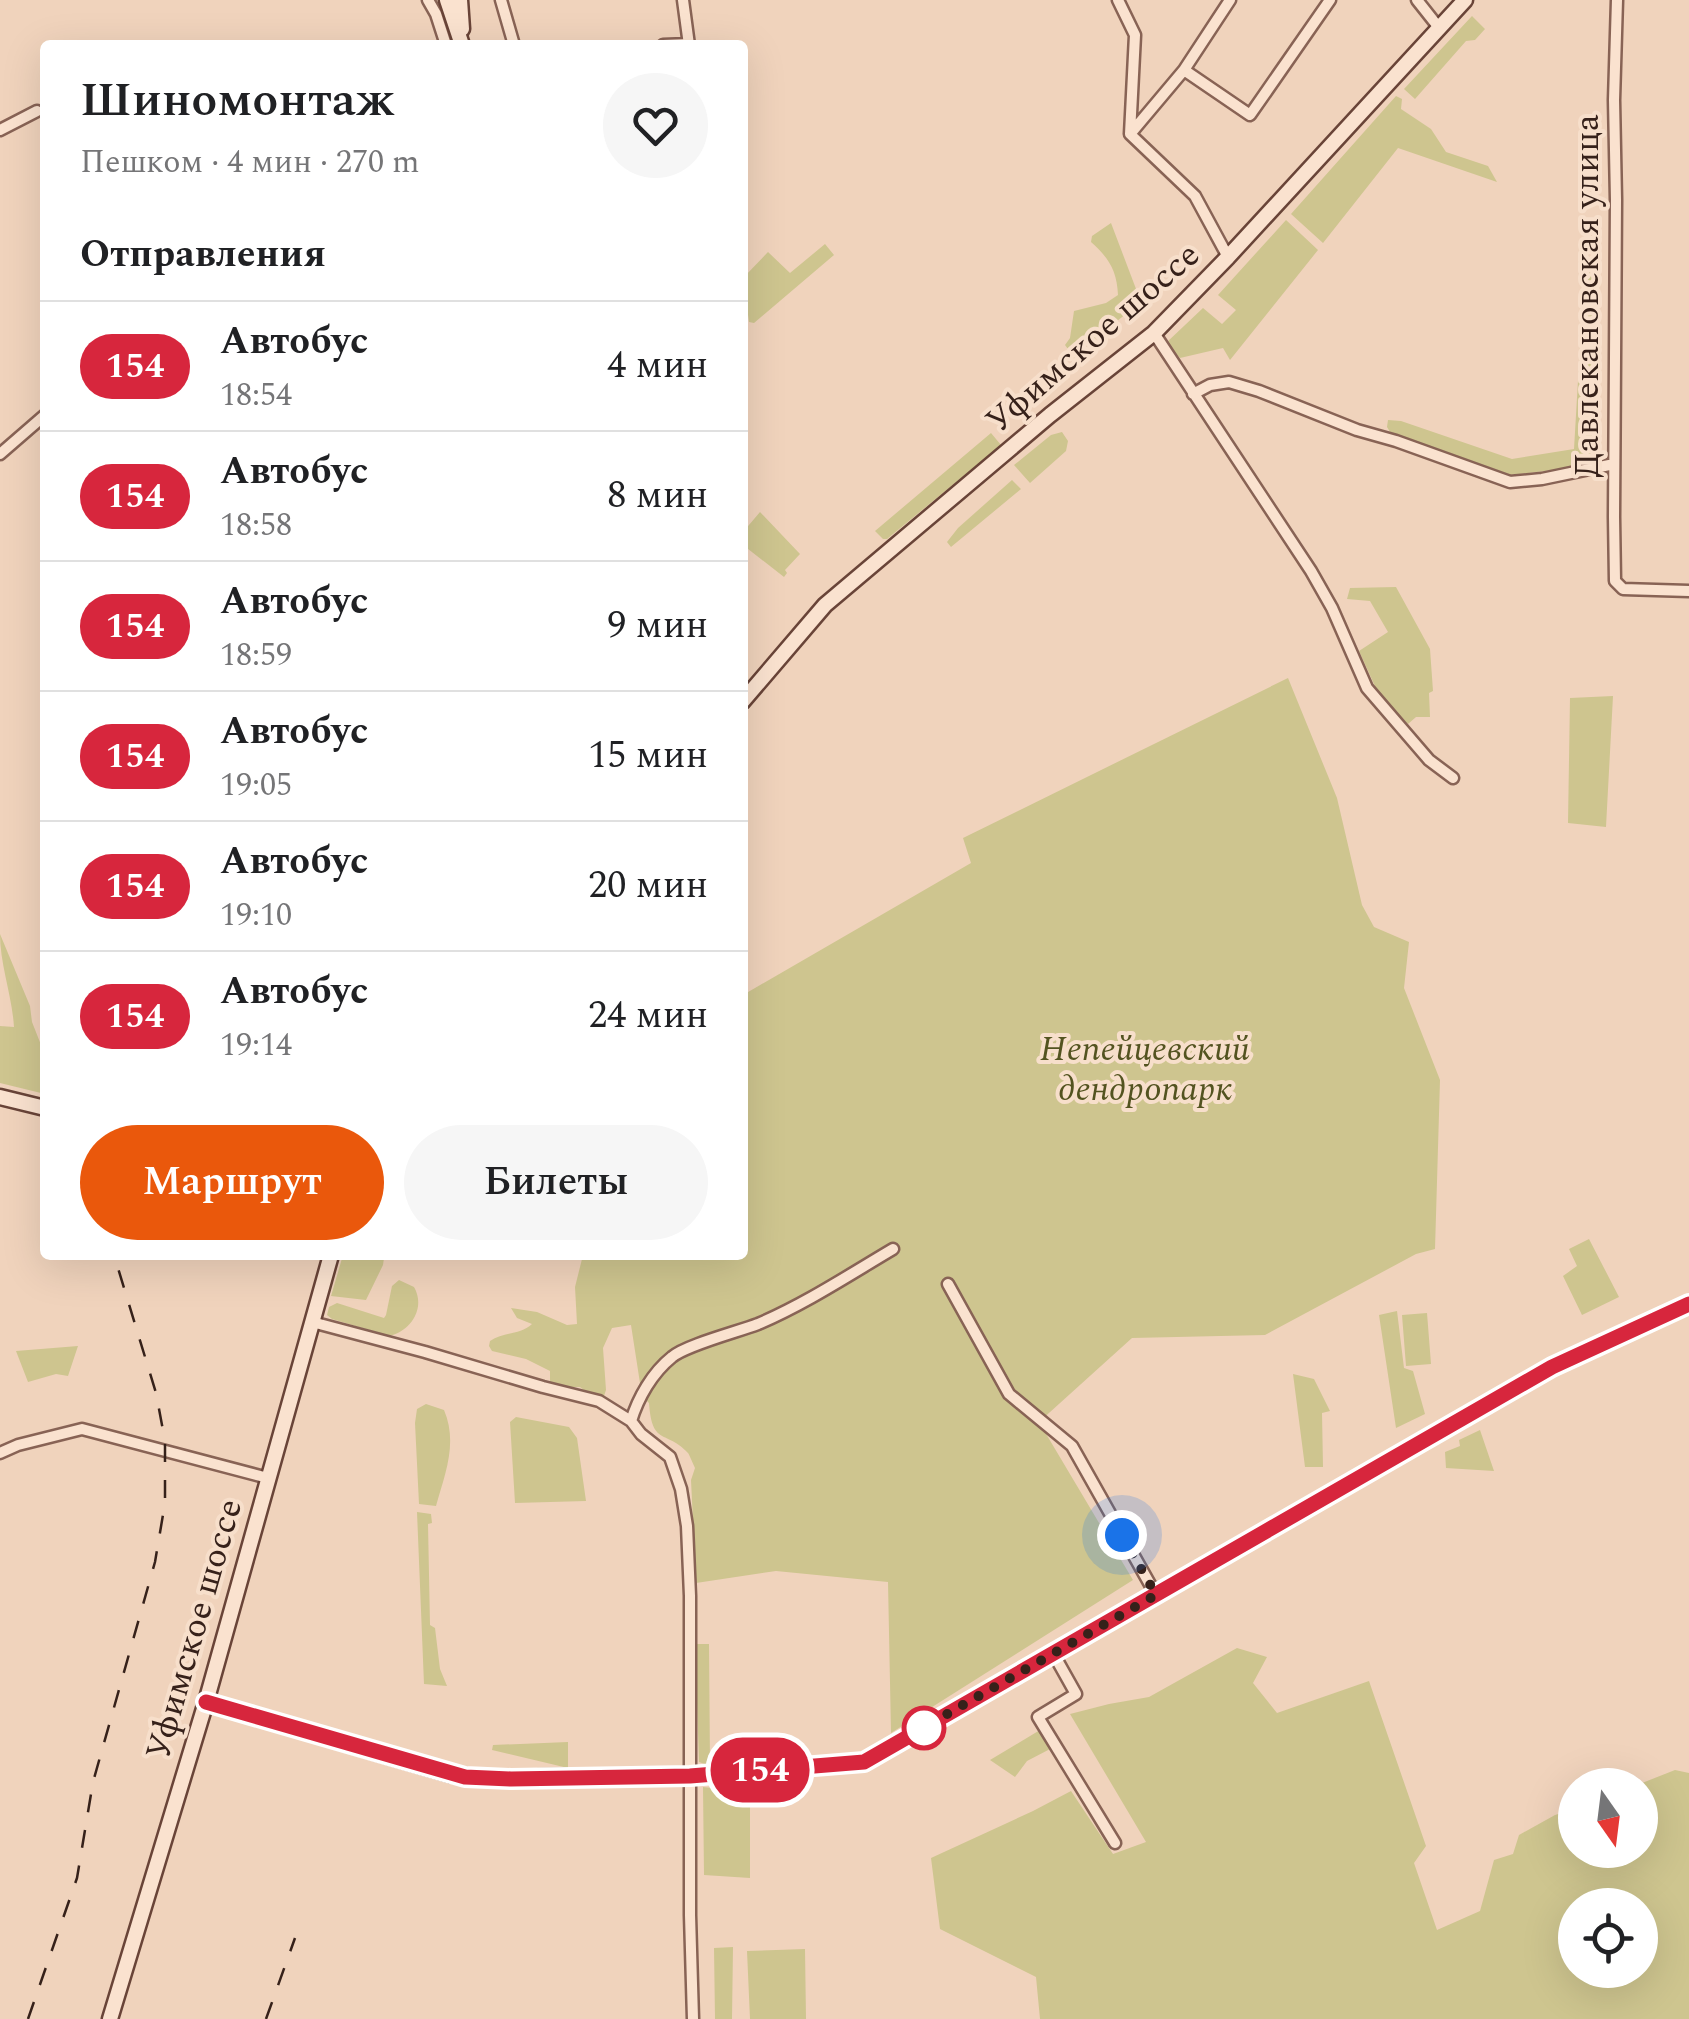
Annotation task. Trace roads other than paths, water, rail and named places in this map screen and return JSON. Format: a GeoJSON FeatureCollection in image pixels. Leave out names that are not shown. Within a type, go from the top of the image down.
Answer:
{"type":"FeatureCollection","features":[{"type":"Feature","properties":{"kind":"main road"},"geometry":{"type":"LineString","coordinates":[[447,0],[460,40]]}},
{"type":"Feature","properties":{"kind":"main road"},"geometry":{"type":"LineString","coordinates":[[460,0],[462,40]]}},
{"type":"Feature","properties":{"kind":"main road","name":"Уфимское шоссе"},"geometry":{"type":"LineString","coordinates":[[748,695],[826,605],[1050,415],[1154,333],[1465,0]]}},
{"type":"Feature","properties":{"kind":"main road"},"geometry":{"type":"LineString","coordinates":[[0,1097],[40,1107]]}},
{"type":"Feature","properties":{"kind":"main road","name":"Уфимское шоссе"},"geometry":{"type":"LineString","coordinates":[[110,2019],[206,1702],[330,1260]]}},
{"type":"Feature","properties":{"kind":"main road"},"geometry":{"type":"LineString","coordinates":[[206,1702],[465,1777],[690,1776],[864,1762],[1552,1367],[1689,1304]]}},
{"type":"Feature","properties":{"kind":"street"},"geometry":{"type":"LineString","coordinates":[[428,0],[444,40]]}},
{"type":"Feature","properties":{"kind":"street"},"geometry":{"type":"LineString","coordinates":[[501,0],[513,40]]}},
{"type":"Feature","properties":{"kind":"street"},"geometry":{"type":"LineString","coordinates":[[684,0],[689,40]]}},
{"type":"Feature","properties":{"kind":"street"},"geometry":{"type":"LineString","coordinates":[[1130,134],[1184,70],[1230,0]]}},
{"type":"Feature","properties":{"kind":"street"},"geometry":{"type":"LineString","coordinates":[[1184,70],[1250,114],[1330,0]]}},
{"type":"Feature","properties":{"kind":"street"},"geometry":{"type":"LineString","coordinates":[[1417,0],[1440,29]]}},
{"type":"Feature","properties":{"kind":"street","name":"Давлекановская улица"},"geometry":{"type":"LineString","coordinates":[[1618,0],[1614,100],[1615,580],[1622,589],[1689,591]]}},
{"type":"Feature","properties":{"kind":"street"},"geometry":{"type":"LineString","coordinates":[[1120,1],[1136,42],[1130,134],[1194,196],[1228,257]]}},
{"type":"Feature","properties":{"kind":"street"},"geometry":{"type":"LineString","coordinates":[[0,130],[37,111]]}},
{"type":"Feature","properties":{"kind":"street"},"geometry":{"type":"LineString","coordinates":[[1154,333],[1312,571],[1367,688],[1429,760],[1453,778]]}},
{"type":"Feature","properties":{"kind":"street"},"geometry":{"type":"LineString","coordinates":[[1193,394],[1210,384],[1229,382],[1510,482],[1614,464]]}},
{"type":"Feature","properties":{"kind":"street"},"geometry":{"type":"LineString","coordinates":[[0,454],[40,418]]}},
{"type":"Feature","properties":{"kind":"street"},"geometry":{"type":"LineString","coordinates":[[631,1422],[637,1402],[674,1354],[758,1323],[893,1249]]}},
{"type":"Feature","properties":{"kind":"street"},"geometry":{"type":"LineString","coordinates":[[948,1284],[1008,1394],[1072,1446],[1156,1595]]}},
{"type":"Feature","properties":{"kind":"street"},"geometry":{"type":"LineString","coordinates":[[312,1322],[599,1401],[631,1422],[670,1457],[681,1489],[690,1596],[693,2019]]}},
{"type":"Feature","properties":{"kind":"street"},"geometry":{"type":"LineString","coordinates":[[0,1453],[82,1430],[268,1478]]}},
{"type":"Feature","properties":{"kind":"street"},"geometry":{"type":"LineString","coordinates":[[1053,1653],[1076,1694],[1038,1717],[1116,1843]]}},
{"type":"Feature","properties":{"kind":"railway"},"geometry":{"type":"LineString","coordinates":[[28,2019],[77,1878],[93,1782],[155,1562],[165,1503],[165,1441],[156,1393],[116,1260]]}},
{"type":"Feature","properties":{"kind":"railway"},"geometry":{"type":"LineString","coordinates":[[266,2019],[295,1938]]}},
{"type":"Feature","properties":{"kind":"park label","name":"Непейцевский дендропарк"},"geometry":{"type":"Point","coordinates":[1145,1068]}}]}
